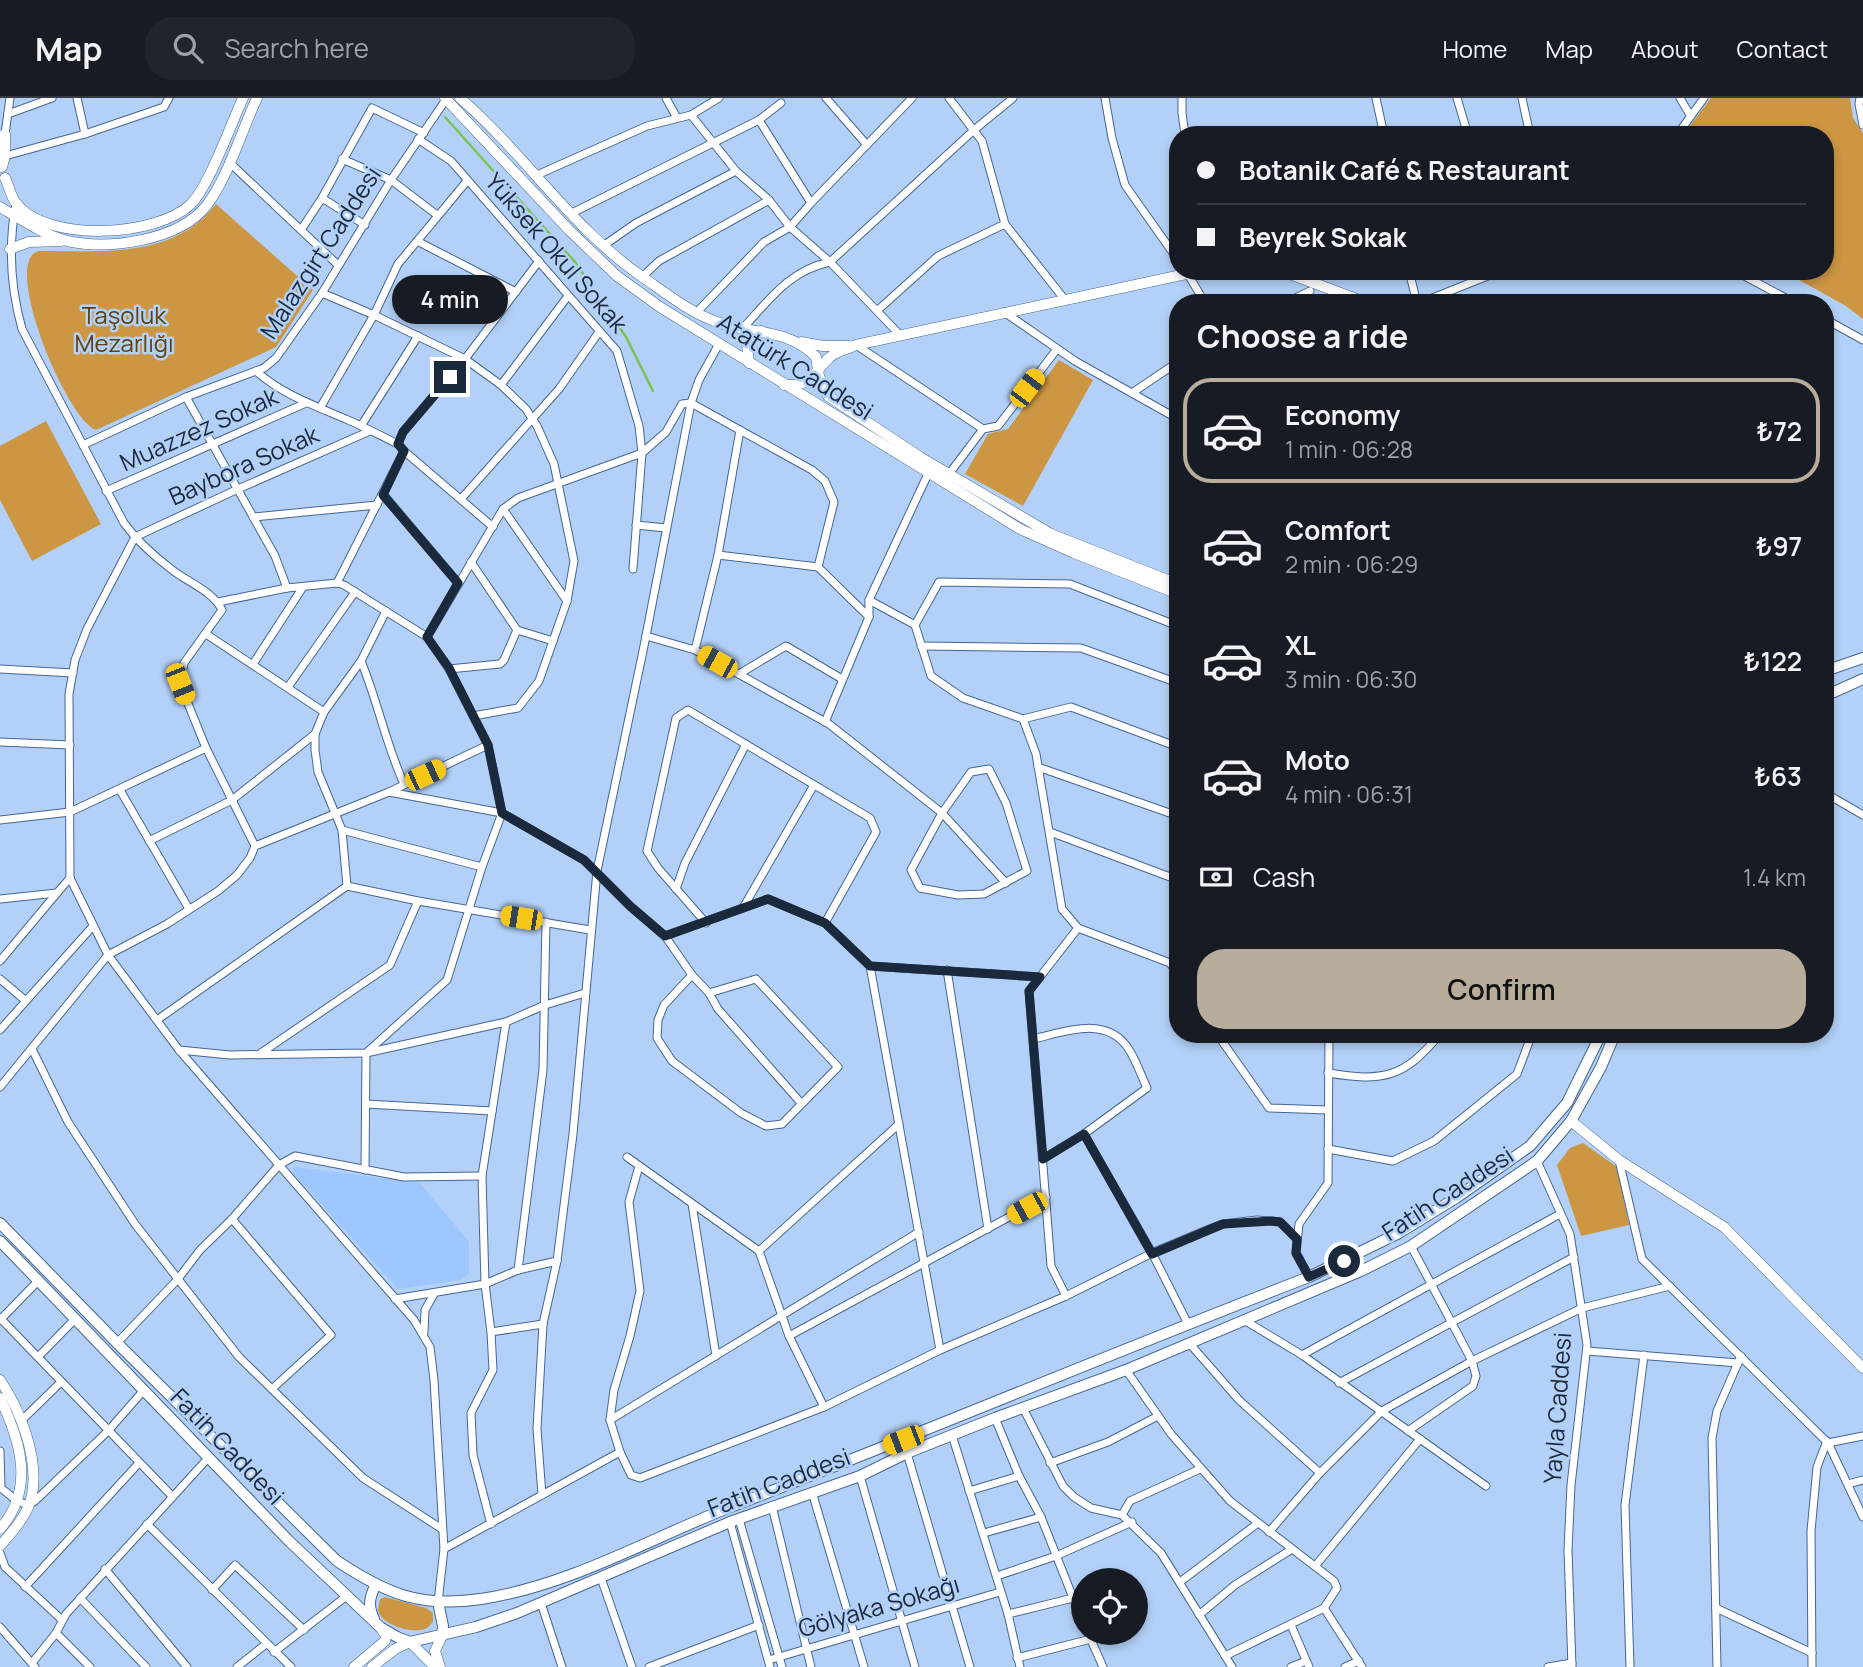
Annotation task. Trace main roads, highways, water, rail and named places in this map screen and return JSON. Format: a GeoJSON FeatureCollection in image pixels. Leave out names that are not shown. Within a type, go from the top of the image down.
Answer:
{"type":"FeatureCollection","features":[{"type":"Feature","properties":{"kind":"main road"},"geometry":{"type":"LineString","coordinates":[[1834,667],[1863,659]]}},
{"type":"Feature","properties":{"kind":"main road"},"geometry":{"type":"LineString","coordinates":[[1844,687],[1849,681],[1848,662]]}},
{"type":"Feature","properties":{"kind":"main road"},"geometry":{"type":"LineString","coordinates":[[1834,692],[1863,679]]}},
{"type":"Feature","properties":{"kind":"main road","name":"Fatih Caddesi"},"geometry":{"type":"LineString","coordinates":[[0,1223],[337,1562],[375,1586],[405,1597],[438,1602],[478,1600],[535,1589],[705,1518],[1309,1277],[1387,1239],[1456,1199],[1530,1146],[1567,1103],[1597,1043]]}},
{"type":"Feature","properties":{"kind":"main road","name":"Fatih Caddesi"},"geometry":{"type":"LineString","coordinates":[[0,1241],[289,1541],[380,1626],[410,1642],[476,1627],[541,1603],[772,1506],[860,1476],[907,1453],[1126,1370],[1341,1281],[1411,1246],[1537,1161],[1571,1121],[1611,1043]]}},
{"type":"Feature","properties":{"kind":"main road"},"geometry":{"type":"LineString","coordinates":[[375,1586],[369,1598],[369,1608],[380,1626]]}},
{"type":"Feature","properties":{"kind":"main road"},"geometry":{"type":"LineString","coordinates":[[438,1602],[443,1626],[442,1636]]}},
{"type":"Feature","properties":{"kind":"waterway"},"geometry":{"type":"LineString","coordinates":[[445,117],[575,262],[626,337],[653,391]]}},
{"type":"Feature","properties":{"kind":"park label","name":"Taşoluk Mezarlığı"},"geometry":{"type":"Point","coordinates":[124,330]}}]}
